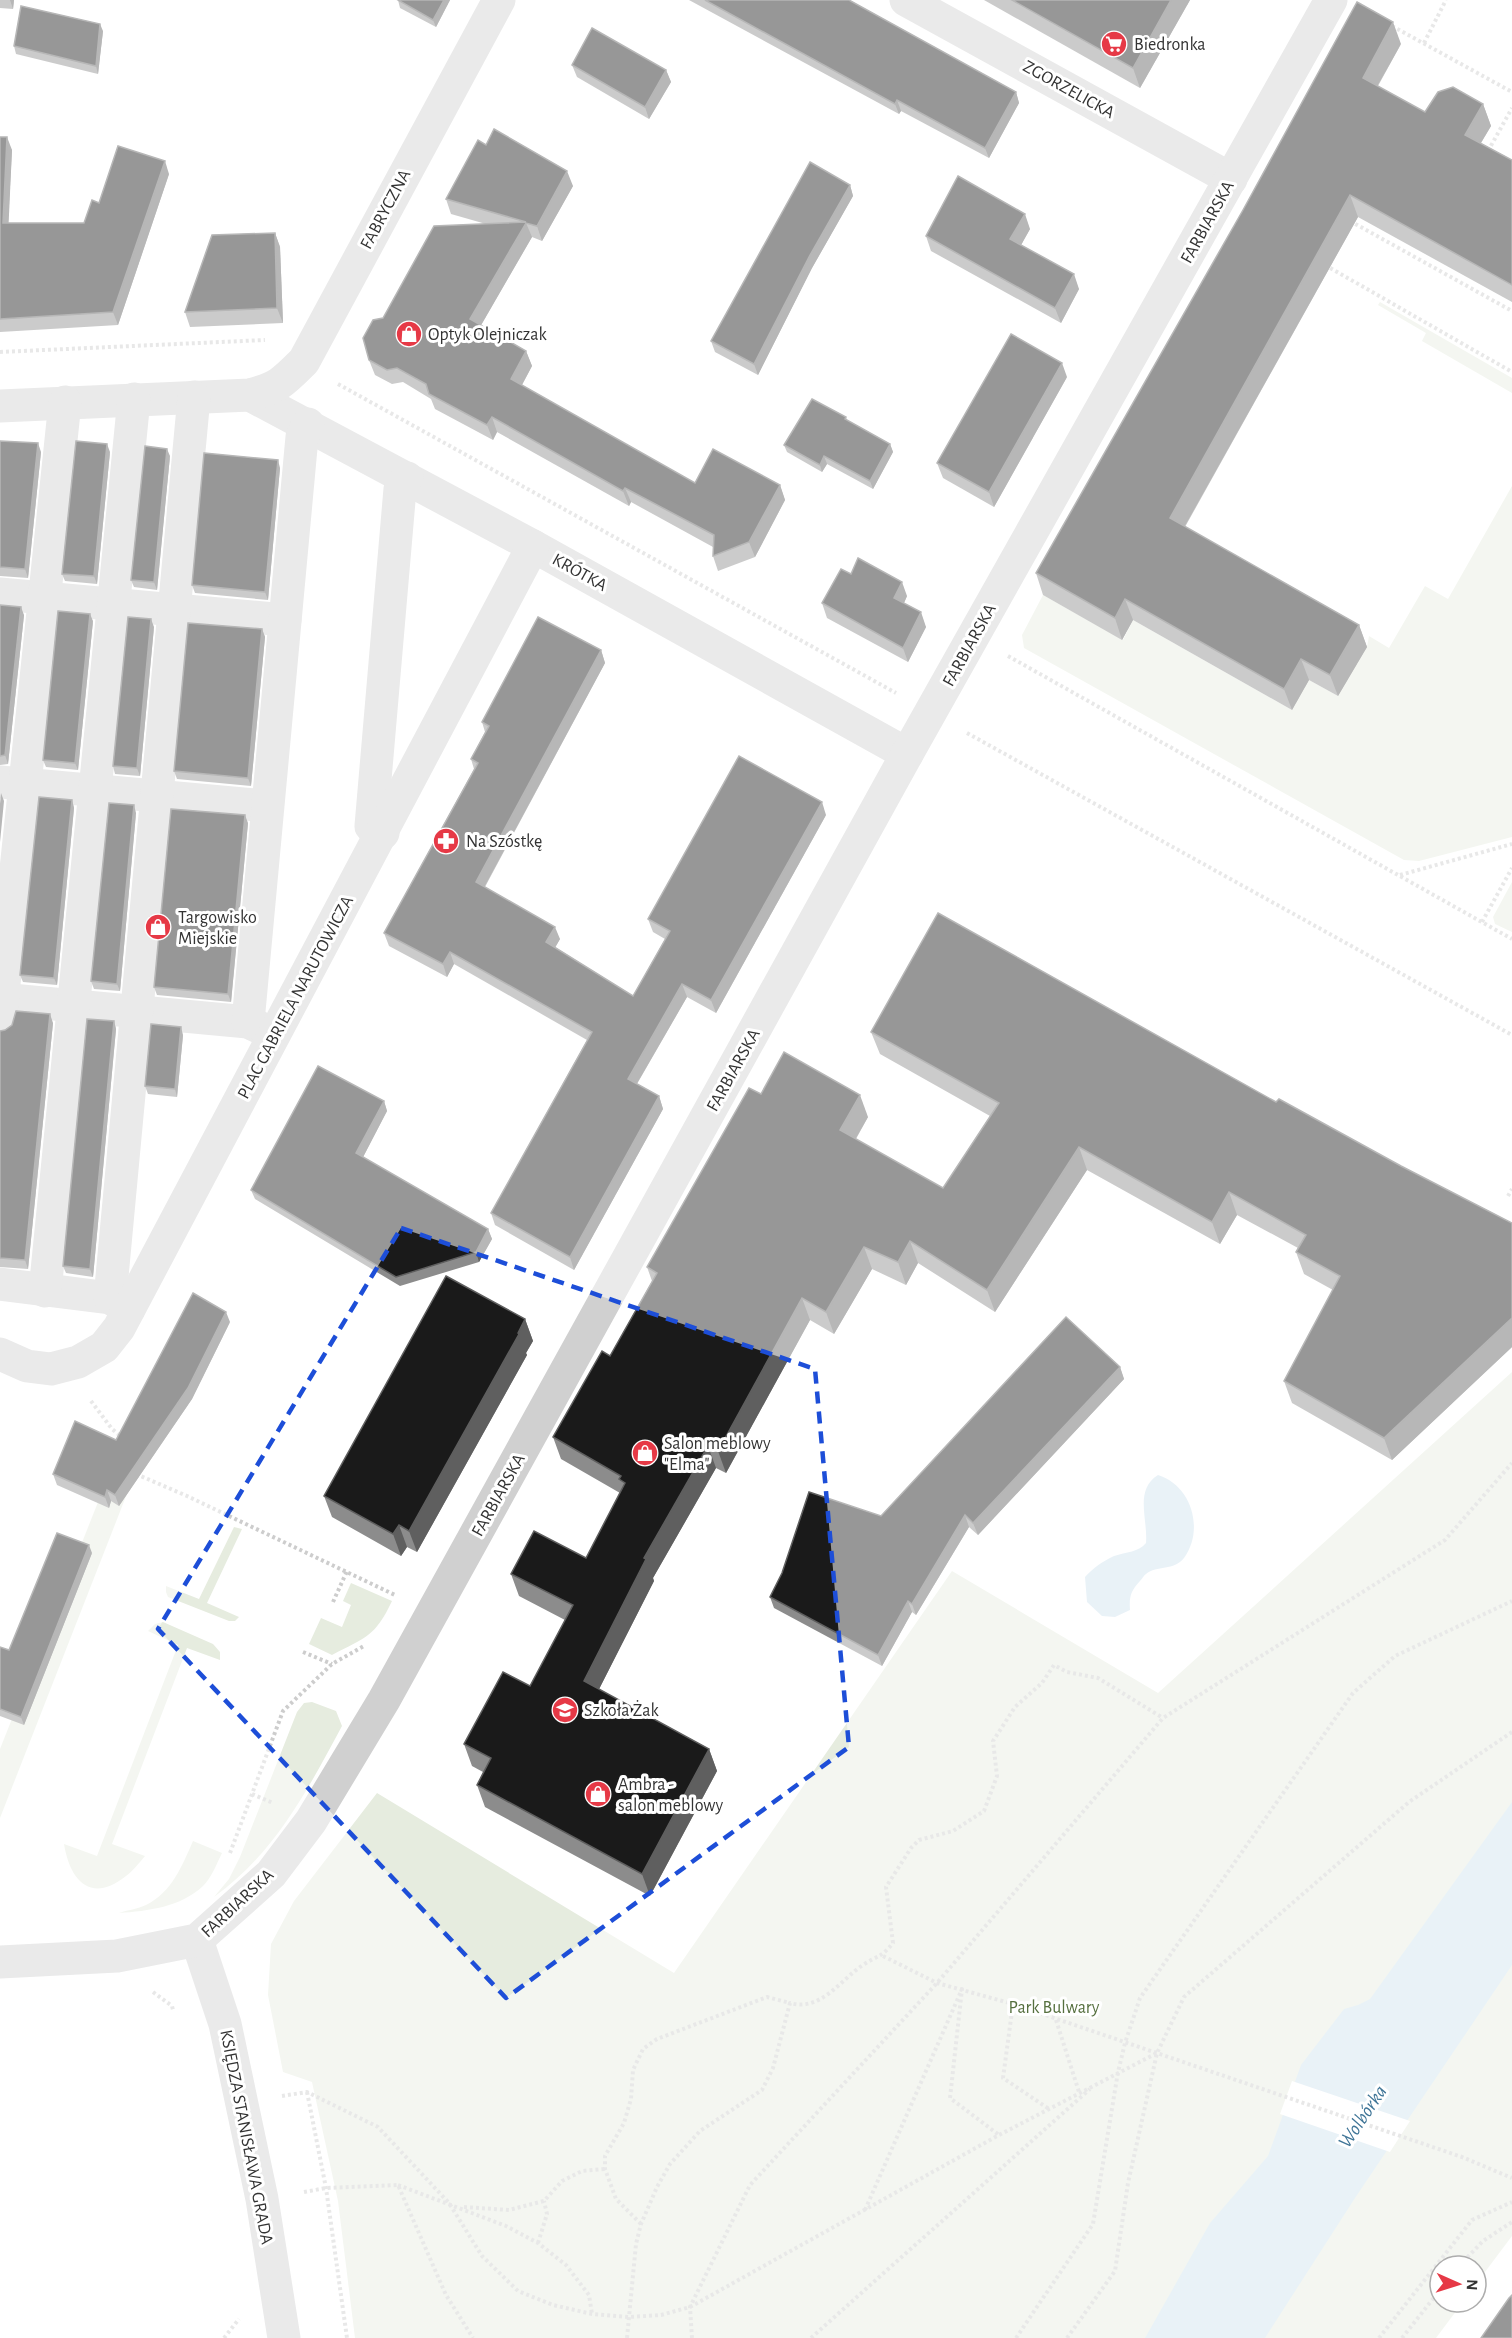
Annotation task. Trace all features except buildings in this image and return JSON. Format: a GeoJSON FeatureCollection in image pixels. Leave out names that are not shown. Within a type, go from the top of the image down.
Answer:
{"type":"FeatureCollection","features":[{"type":"Feature","properties":{"kind":"street","name":"FABRYCZNA"},"geometry":{"type":"LineString","coordinates":[[250,395],[274,388],[304,361],[499,0]]}},
{"type":"Feature","properties":{"kind":"street","name":"FARBIARSKA"},"geometry":{"type":"LineString","coordinates":[[0,1962],[117,1956],[197,1940],[271,1874],[311,1821],[384,1700],[907,754],[1331,0]]}},
{"type":"Feature","properties":{"kind":"street","name":"ZGORZELICKA"},"geometry":{"type":"LineString","coordinates":[[925,4],[1231,179]]}},
{"type":"Feature","properties":{"kind":"street"},"geometry":{"type":"LineString","coordinates":[[0,406],[250,395]]}},
{"type":"Feature","properties":{"kind":"street","name":"KRÓTKA"},"geometry":{"type":"LineString","coordinates":[[250,395],[533,546],[907,754]]}},
{"type":"Feature","properties":{"kind":"street"},"geometry":{"type":"LineString","coordinates":[[0,1284],[120,1304],[137,1012],[194,397]]}},
{"type":"Feature","properties":{"kind":"street"},"geometry":{"type":"LineString","coordinates":[[45,1291],[134,399]]}},
{"type":"Feature","properties":{"kind":"street"},"geometry":{"type":"LineString","coordinates":[[65,402],[45,598],[12,783],[1,1007],[73,1006],[261,1028],[267,806],[302,437],[308,424]]}},
{"type":"Feature","properties":{"kind":"street"},"geometry":{"type":"LineString","coordinates":[[383,833],[371,826],[400,489],[407,478]]}},
{"type":"Feature","properties":{"kind":"street","name":"PLAC GABRIELA NARUTOWICZA"},"geometry":{"type":"LineString","coordinates":[[0,1354],[27,1366],[51,1369],[78,1362],[104,1347],[119,1328],[120,1304],[261,1028],[383,833],[533,546]]}},
{"type":"Feature","properties":{"kind":"street"},"geometry":{"type":"LineString","coordinates":[[0,594],[285,620]]}},
{"type":"Feature","properties":{"kind":"street"},"geometry":{"type":"LineString","coordinates":[[12,783],[267,806]]}},
{"type":"Feature","properties":{"kind":"street","name":"KSIĘDZA STANISŁAWA GRADA"},"geometry":{"type":"LineString","coordinates":[[197,1940],[225,2024],[262,2199],[284,2338]]}},
{"type":"Feature","properties":{"kind":"path"},"geometry":{"type":"LineString","coordinates":[[1424,43],[1446,0]]}},
{"type":"Feature","properties":{"kind":"path"},"geometry":{"type":"LineString","coordinates":[[1383,21],[1512,92]]}},
{"type":"Feature","properties":{"kind":"path"},"geometry":{"type":"LineString","coordinates":[[1495,157],[1487,153],[1512,108]]}},
{"type":"Feature","properties":{"kind":"path"},"geometry":{"type":"LineString","coordinates":[[1350,220],[1512,311]]}},
{"type":"Feature","properties":{"kind":"path"},"geometry":{"type":"LineString","coordinates":[[1316,260],[1512,372]]}},
{"type":"Feature","properties":{"kind":"path"},"geometry":{"type":"LineString","coordinates":[[0,352],[266,340]]}},
{"type":"Feature","properties":{"kind":"path"},"geometry":{"type":"LineString","coordinates":[[333,382],[900,695]]}},
{"type":"Feature","properties":{"kind":"path"},"geometry":{"type":"LineString","coordinates":[[1002,652],[1512,939]]}},
{"type":"Feature","properties":{"kind":"path"},"geometry":{"type":"LineString","coordinates":[[960,729],[1512,1035]]}},
{"type":"Feature","properties":{"kind":"path"},"geometry":{"type":"LineString","coordinates":[[1399,875],[1512,844]]}},
{"type":"Feature","properties":{"kind":"path"},"geometry":{"type":"LineString","coordinates":[[1482,922],[1512,868]]}},
{"type":"Feature","properties":{"kind":"path"},"geometry":{"type":"LineString","coordinates":[[1508,1196],[1512,1189]]}},
{"type":"Feature","properties":{"kind":"path"},"geometry":{"type":"LineString","coordinates":[[94,1396],[89,1398],[112,1429],[127,1442]]}},
{"type":"Feature","properties":{"kind":"path"},"geometry":{"type":"LineString","coordinates":[[692,2338],[690,2307],[750,2185],[937,1983],[1163,1718],[1445,1540],[1512,1462]]}},
{"type":"Feature","properties":{"kind":"path"},"geometry":{"type":"LineString","coordinates":[[139,1464],[135,1474],[187,1496],[404,1600]]}},
{"type":"Feature","properties":{"kind":"path"},"geometry":{"type":"LineString","coordinates":[[333,1602],[347,1571]]}},
{"type":"Feature","properties":{"kind":"path"},"geometry":{"type":"LineString","coordinates":[[1016,2338],[1093,2223],[1118,2072],[1140,1998],[1353,1693],[1395,1656],[1512,1601]]}},
{"type":"Feature","properties":{"kind":"path"},"geometry":{"type":"LineString","coordinates":[[228,1858],[283,1711],[332,1664],[374,1641]]}},
{"type":"Feature","properties":{"kind":"path"},"geometry":{"type":"LineString","coordinates":[[303,1652],[332,1664]]}},
{"type":"Feature","properties":{"kind":"path"},"geometry":{"type":"LineString","coordinates":[[641,2224],[616,2199],[605,2169],[605,2156],[624,2123],[631,2099],[633,2070],[643,2049],[657,2039],[767,1996],[800,2006],[833,1993],[862,1965],[883,1956],[893,1942],[886,1887],[911,1848],[919,1840],[952,1831],[984,1811],[996,1776],[993,1741],[1015,1707],[1042,1683],[1054,1665],[1067,1672],[1098,1678],[1163,1718]]}},
{"type":"Feature","properties":{"kind":"path"},"geometry":{"type":"LineString","coordinates":[[1067,2338],[1115,2271],[1128,2184],[1157,2054],[1184,1997],[1409,1802],[1512,1732]]}},
{"type":"Feature","properties":{"kind":"path"},"geometry":{"type":"LineString","coordinates":[[883,1956],[937,1983],[1013,2004],[1462,2157],[1512,2178]]}},
{"type":"Feature","properties":{"kind":"path"},"geometry":{"type":"LineString","coordinates":[[962,1989],[950,2098],[999,2135]]}},
{"type":"Feature","properties":{"kind":"path"},"geometry":{"type":"LineString","coordinates":[[865,2211],[962,1989]]}},
{"type":"Feature","properties":{"kind":"path"},"geometry":{"type":"LineString","coordinates":[[152,1991],[171,2006],[176,2015]]}},
{"type":"Feature","properties":{"kind":"path"},"geometry":{"type":"LineString","coordinates":[[627,2338],[636,2244],[641,2224],[670,2164],[700,2132],[762,2090],[773,2068],[790,2003]]}},
{"type":"Feature","properties":{"kind":"path"},"geometry":{"type":"LineString","coordinates":[[1013,2004],[1003,2078],[1049,2109]]}},
{"type":"Feature","properties":{"kind":"path"},"geometry":{"type":"LineString","coordinates":[[1056,2019],[1079,2092]]}},
{"type":"Feature","properties":{"kind":"path"},"geometry":{"type":"LineString","coordinates":[[347,2338],[326,2188],[307,2092],[378,2127],[449,2203],[482,2256],[518,2291],[553,2305],[592,2314],[629,2317],[661,2315],[690,2307],[999,2135],[1157,2054]]}},
{"type":"Feature","properties":{"kind":"path"},"geometry":{"type":"LineString","coordinates":[[811,2338],[1095,2085]]}},
{"type":"Feature","properties":{"kind":"path"},"geometry":{"type":"LineString","coordinates":[[449,2203],[471,2209],[509,2210],[544,2201],[562,2181],[582,2171],[605,2169]]}},
{"type":"Feature","properties":{"kind":"path"},"geometry":{"type":"LineString","coordinates":[[262,2199],[326,2188],[398,2185],[506,2226],[537,2243],[566,2265],[589,2295],[592,2314]]}},
{"type":"Feature","properties":{"kind":"path"},"geometry":{"type":"LineString","coordinates":[[398,2185],[446,2295],[473,2338]]}},
{"type":"Feature","properties":{"kind":"path"},"geometry":{"type":"LineString","coordinates":[[537,2243],[547,2214],[544,2201]]}},
{"type":"Feature","properties":{"kind":"path"},"geometry":{"type":"LineString","coordinates":[[1379,2338],[1472,2220],[1512,2202]]}},
{"type":"Feature","properties":{"kind":"path"},"geometry":{"type":"LineString","coordinates":[[1470,2254],[1482,2241],[1512,2222]]}},
{"type":"Feature","properties":{"kind":"path"},"geometry":{"type":"LineString","coordinates":[[1402,2338],[1428,2305]]}},
{"type":"Feature","properties":{"kind":"path"},"geometry":{"type":"LineString","coordinates":[[224,2338],[239,2320],[237,2308]]}},
{"type":"Feature","properties":{"kind":"highlighted area"},"geometry":{"type":"Polygon","coordinates":[[[401,1228],[815,1369],[849,1747],[506,1998],[158,1629],[401,1228]]]}},
{"type":"Feature","properties":{"kind":"green space"},"geometry":{"type":"Polygon","coordinates":[[[1380,302],[1512,378],[1512,393],[1422,341],[1426,333],[1378,305],[1380,302]]]}},
{"type":"Feature","properties":{"kind":"green space"},"geometry":{"type":"Polygon","coordinates":[[[1512,486],[1512,837],[1419,861],[1404,860],[1024,648],[1022,635],[1043,595],[1123,640],[1133,620],[1292,710],[1309,680],[1338,696],[1367,647],[1369,636],[1389,648],[1425,586],[1448,599],[1512,486]]]}},
{"type":"Feature","properties":{"kind":"green space"},"geometry":{"type":"Polygon","coordinates":[[[1512,882],[1512,932],[1495,924],[1493,917],[1512,882]]]}},
{"type":"Feature","properties":{"kind":"green space","name":"Park Bulwary"},"geometry":{"type":"Polygon","coordinates":[[[1512,1372],[1512,2236],[1488,2268],[1488,2254],[1428,2254],[1428,2314],[1454,2314],[1436,2338],[355,2338],[338,2201],[312,2082],[283,2072],[268,1995],[271,1944],[294,1901],[377,1793],[674,1973],[952,1571],[1158,1693],[1512,1372]]]}},
{"type":"Feature","properties":{"kind":"green space"},"geometry":{"type":"Polygon","coordinates":[[[108,1477],[132,1481],[0,1818],[0,1749],[108,1477]]]}},
{"type":"Feature","properties":{"kind":"green space"},"geometry":{"type":"Polygon","coordinates":[[[234,1527],[242,1529],[207,1603],[239,1617],[235,1621],[229,1621],[168,1597],[166,1586],[199,1599],[234,1527]]]}},
{"type":"Feature","properties":{"kind":"green space"},"geometry":{"type":"Polygon","coordinates":[[[351,1583],[392,1601],[375,1629],[332,1655],[309,1644],[321,1618],[342,1627],[351,1605],[343,1601],[351,1583]]]}},
{"type":"Feature","properties":{"kind":"green space"},"geometry":{"type":"Polygon","coordinates":[[[163,1622],[213,1644],[220,1652],[220,1660],[187,1648],[112,1844],[145,1856],[129,1874],[114,1884],[93,1888],[77,1878],[71,1869],[64,1844],[97,1856],[178,1645],[148,1631],[155,1624],[163,1622]]]}},
{"type":"Feature","properties":{"kind":"green space"},"geometry":{"type":"Polygon","coordinates":[[[312,1702],[336,1711],[342,1726],[302,1797],[272,1841],[236,1880],[214,1897],[229,1879],[240,1857],[297,1712],[304,1703],[312,1702]]]}},
{"type":"Feature","properties":{"kind":"green space"},"geometry":{"type":"Polygon","coordinates":[[[193,1841],[222,1853],[212,1874],[203,1886],[185,1899],[164,1907],[119,1913],[140,1908],[163,1893],[175,1878],[193,1841]]]}},
{"type":"Feature","properties":{"kind":"water"},"geometry":{"type":"Polygon","coordinates":[[[1158,1475],[1179,1488],[1191,1509],[1194,1522],[1190,1547],[1180,1562],[1144,1575],[1131,1594],[1130,1610],[1115,1617],[1102,1616],[1087,1602],[1085,1577],[1106,1560],[1136,1550],[1146,1543],[1144,1497],[1151,1481],[1158,1475]]]}},
{"type":"Feature","properties":{"kind":"water","name":"Wolbórka"},"geometry":{"type":"Polygon","coordinates":[[[1512,1802],[1512,1965],[1355,2198],[1265,2338],[1145,2338],[1210,2223],[1268,2156],[1301,2065],[1344,2009],[1370,1999],[1512,1802]]]}},
{"type":"Feature","properties":{"kind":"pier"},"geometry":{"type":"Polygon","coordinates":[[[1292,2081],[1410,2121],[1390,2152],[1280,2114],[1292,2081]]]}},
{"type":"Feature","properties":{"kind":"place","name":"Biedronka"},"geometry":{"type":"Point","coordinates":[1114,44]}},
{"type":"Feature","properties":{"kind":"place","name":"Optyk Olejniczak"},"geometry":{"type":"Point","coordinates":[409,334]}},
{"type":"Feature","properties":{"kind":"place","name":"Na Szóstkę"},"geometry":{"type":"Point","coordinates":[446,841]}},
{"type":"Feature","properties":{"kind":"place","name":"Targowisko Miejskie"},"geometry":{"type":"Point","coordinates":[158,927]}},
{"type":"Feature","properties":{"kind":"place","name":"Salon meblowy \"Elma\""},"geometry":{"type":"Point","coordinates":[645,1453]}},
{"type":"Feature","properties":{"kind":"place","name":"Szkoła Żak"},"geometry":{"type":"Point","coordinates":[565,1710]}},
{"type":"Feature","properties":{"kind":"place","name":"Ambra - salon meblowy"},"geometry":{"type":"Point","coordinates":[598,1794]}}]}
